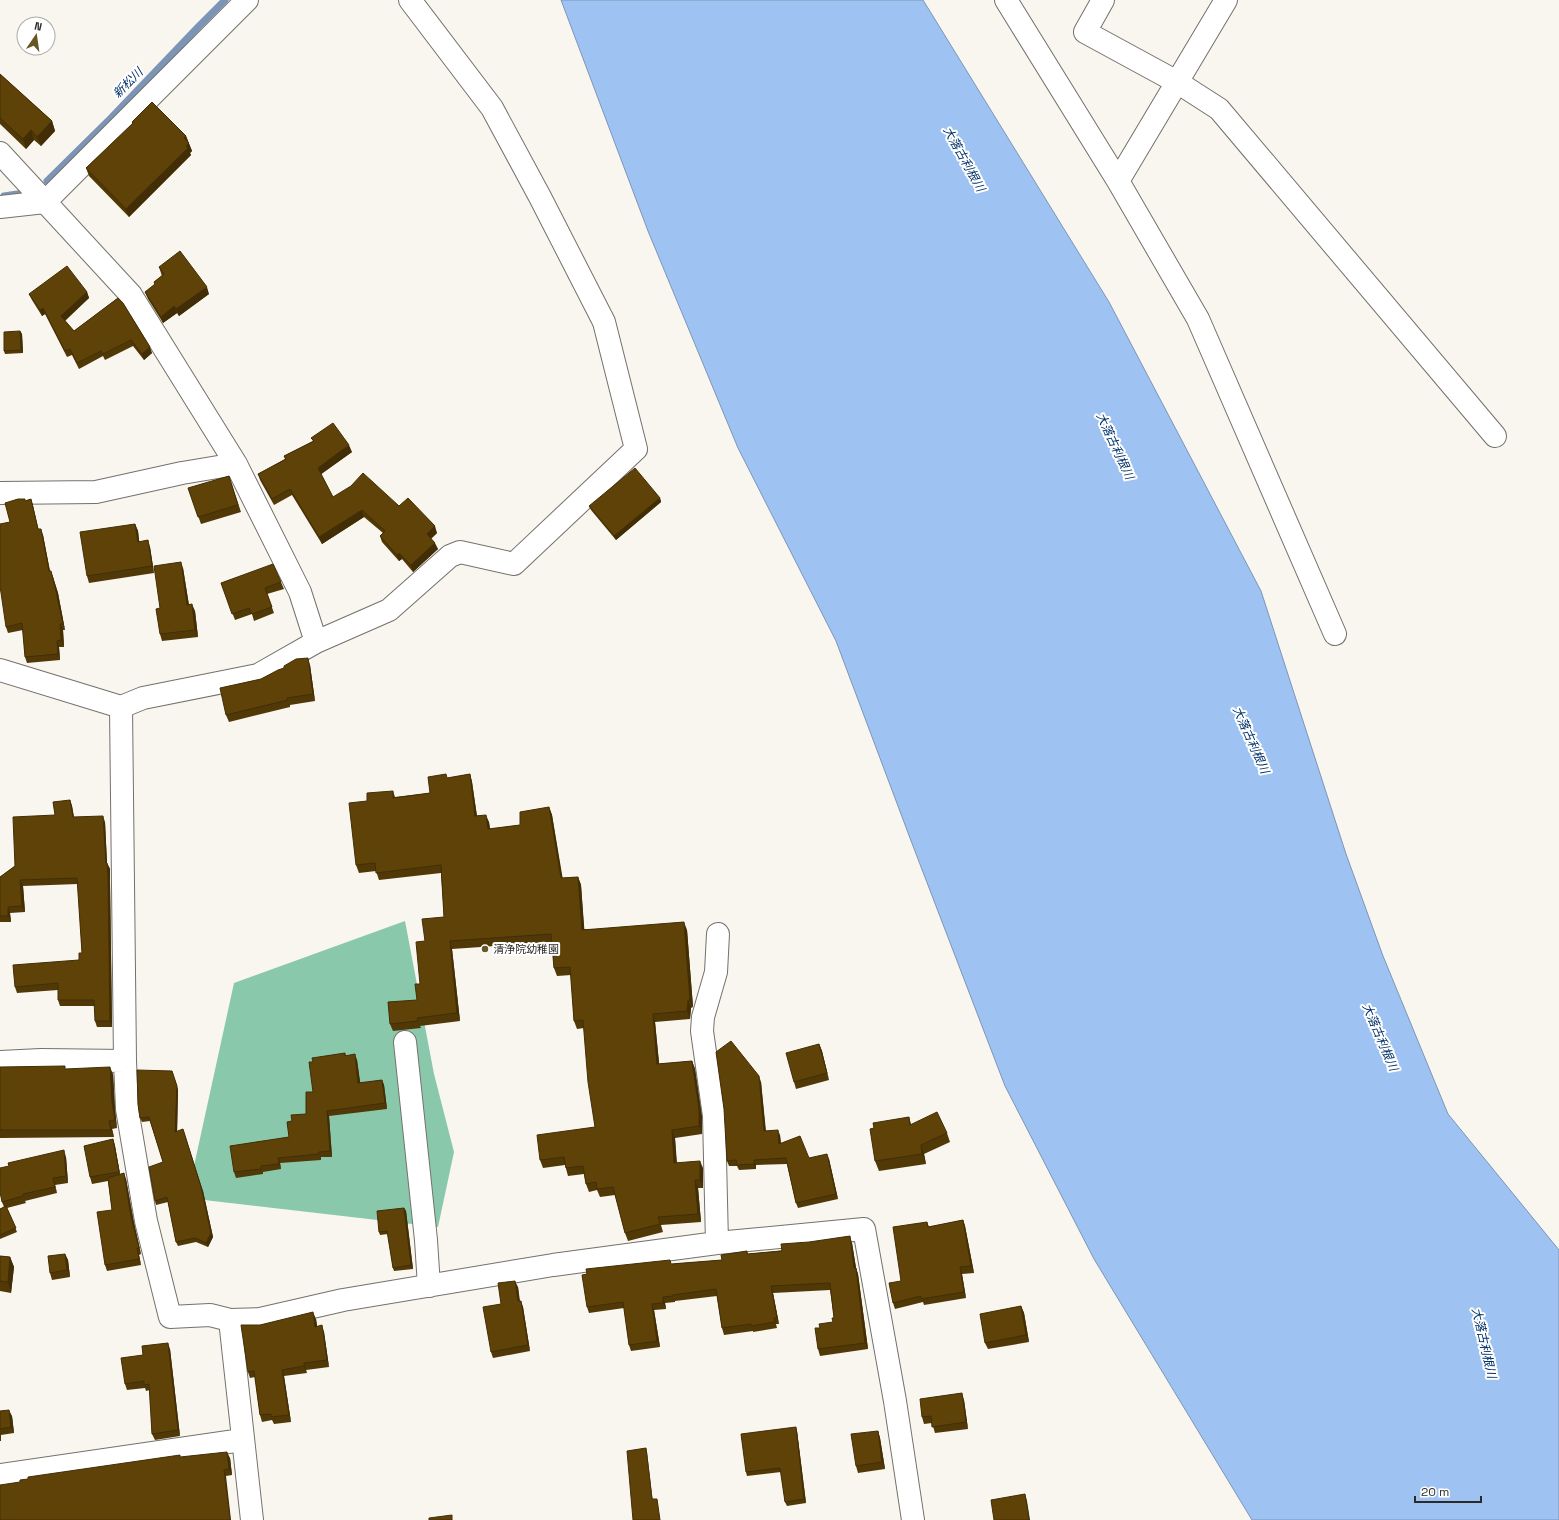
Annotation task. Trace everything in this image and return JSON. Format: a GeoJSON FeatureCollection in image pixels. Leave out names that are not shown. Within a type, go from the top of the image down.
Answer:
{"type":"FeatureCollection","features":[{"type":"Feature","properties":{"kind":"street"},"geometry":{"type":"LineString","coordinates":[[0,207],[45,202],[247,0]]}},
{"type":"Feature","properties":{"kind":"street"},"geometry":{"type":"LineString","coordinates":[[0,670],[121,707],[143,698],[258,676],[316,642],[389,610],[450,556],[460,552],[514,564],[636,449],[604,322],[540,197],[492,108],[410,0]]}},
{"type":"Feature","properties":{"kind":"street"},"geometry":{"type":"LineString","coordinates":[[1006,0],[1118,181],[1198,318],[1335,634]]}},
{"type":"Feature","properties":{"kind":"street"},"geometry":{"type":"LineString","coordinates":[[1103,0],[1085,32],[1177,82],[1219,109],[1495,436]]}},
{"type":"Feature","properties":{"kind":"street"},"geometry":{"type":"LineString","coordinates":[[1118,181],[1177,82],[1218,2]]}},
{"type":"Feature","properties":{"kind":"street"},"geometry":{"type":"LineString","coordinates":[[0,153],[131,295],[236,464],[300,592],[316,642]]}},
{"type":"Feature","properties":{"kind":"street"},"geometry":{"type":"LineString","coordinates":[[0,493],[96,492],[182,473],[236,464]]}},
{"type":"Feature","properties":{"kind":"street"},"geometry":{"type":"LineString","coordinates":[[121,707],[125,1061],[127,1109],[145,1213],[170,1317],[210,1315],[230,1320],[260,1319],[320,1305],[553,1265],[717,1243],[864,1228],[895,1401],[913,1520]]}},
{"type":"Feature","properties":{"kind":"street"},"geometry":{"type":"LineString","coordinates":[[717,1243],[714,1116],[702,1031],[704,1017],[716,972],[718,934]]}},
{"type":"Feature","properties":{"kind":"street"},"geometry":{"type":"LineString","coordinates":[[405,1042],[430,1286]]}},
{"type":"Feature","properties":{"kind":"street"},"geometry":{"type":"LineString","coordinates":[[0,1062],[41,1060],[125,1061]]}},
{"type":"Feature","properties":{"kind":"street"},"geometry":{"type":"LineString","coordinates":[[230,1320],[252,1520]]}},
{"type":"Feature","properties":{"kind":"street"},"geometry":{"type":"LineString","coordinates":[[0,1475],[242,1440]]}},
{"type":"Feature","properties":{"kind":"green space"},"geometry":{"type":"Polygon","coordinates":[[[405,921],[434,1074],[454,1152],[438,1227],[187,1198],[234,983],[405,921]]]}},
{"type":"Feature","properties":{"kind":"water","name":"大落古利根川"},"geometry":{"type":"Polygon","coordinates":[[[561,0],[923,0],[1109,302],[1261,591],[1346,854],[1383,956],[1448,1114],[1559,1250],[1559,1520],[1252,1520],[1094,1259],[1005,1086],[836,641],[738,448],[648,231],[561,0]]]}},
{"type":"Feature","properties":{"kind":"building"},"geometry":{"type":"Polygon","coordinates":[[[0,74],[52,121],[37,137],[31,130],[23,139],[0,118],[0,74]]]}},
{"type":"Feature","properties":{"kind":"building"},"geometry":{"type":"Polygon","coordinates":[[[152,102],[186,136],[184,138],[189,143],[186,146],[188,148],[126,209],[86,168],[133,123],[132,122],[152,102]]]}},
{"type":"Feature","properties":{"kind":"building"},"geometry":{"type":"Polygon","coordinates":[[[180,251],[207,287],[176,309],[174,306],[161,317],[145,292],[164,274],[159,267],[180,251]]]}},
{"type":"Feature","properties":{"kind":"building"},"geometry":{"type":"Polygon","coordinates":[[[67,266],[87,292],[61,316],[74,331],[118,298],[123,303],[150,347],[142,354],[131,340],[103,354],[101,351],[77,363],[70,349],[65,351],[43,308],[40,310],[29,294],[67,266]]]}},
{"type":"Feature","properties":{"kind":"building"},"geometry":{"type":"Polygon","coordinates":[[[20,331],[21,350],[4,351],[4,332],[20,331]]]}},
{"type":"Feature","properties":{"kind":"building"},"geometry":{"type":"Polygon","coordinates":[[[333,423],[349,445],[318,468],[333,497],[351,486],[363,473],[399,506],[408,498],[435,526],[427,534],[435,543],[411,565],[399,553],[397,555],[380,536],[385,531],[362,510],[319,537],[290,489],[272,499],[258,474],[286,459],[284,456],[314,441],[311,438],[333,423]]]}},
{"type":"Feature","properties":{"kind":"building"},"geometry":{"type":"Polygon","coordinates":[[[635,468],[660,498],[614,536],[589,506],[635,468]]]}},
{"type":"Feature","properties":{"kind":"building"},"geometry":{"type":"Polygon","coordinates":[[[229,476],[238,505],[198,517],[188,488],[229,476]]]}},
{"type":"Feature","properties":{"kind":"building"},"geometry":{"type":"Polygon","coordinates":[[[18,499],[25,499],[25,501],[31,499],[38,529],[41,529],[49,571],[51,571],[63,624],[60,624],[61,640],[57,641],[58,654],[25,657],[22,623],[6,627],[0,586],[0,524],[10,522],[5,503],[18,499]]]}},
{"type":"Feature","properties":{"kind":"building"},"geometry":{"type":"Polygon","coordinates":[[[135,524],[138,542],[148,540],[152,566],[87,576],[80,532],[135,524]]]}},
{"type":"Feature","properties":{"kind":"building"},"geometry":{"type":"Polygon","coordinates":[[[181,562],[187,605],[192,604],[195,630],[160,634],[156,609],[160,608],[154,566],[181,562]]]}},
{"type":"Feature","properties":{"kind":"building"},"geometry":{"type":"Polygon","coordinates":[[[273,564],[281,582],[265,588],[272,607],[252,614],[249,608],[232,614],[221,583],[273,564]]]}},
{"type":"Feature","properties":{"kind":"building"},"geometry":{"type":"Polygon","coordinates":[[[308,658],[313,694],[287,698],[288,700],[226,715],[220,688],[261,679],[284,668],[284,666],[296,659],[308,658]]]}},
{"type":"Feature","properties":{"kind":"building"},"geometry":{"type":"Polygon","coordinates":[[[446,774],[447,778],[470,774],[475,816],[486,815],[488,829],[520,825],[520,812],[549,807],[561,878],[578,877],[582,930],[684,922],[690,1000],[688,1000],[687,1011],[653,1014],[657,1064],[692,1061],[699,1109],[699,1126],[672,1130],[674,1163],[700,1161],[700,1180],[695,1180],[698,1214],[658,1217],[660,1224],[625,1233],[613,1187],[597,1189],[596,1182],[586,1184],[583,1166],[566,1168],[564,1157],[540,1160],[537,1135],[595,1127],[588,1082],[583,1020],[574,1021],[570,967],[554,968],[551,934],[450,941],[457,1013],[417,1018],[418,1021],[390,1024],[388,1002],[417,1000],[415,984],[420,984],[416,942],[425,941],[422,919],[444,917],[441,865],[376,873],[375,863],[356,865],[349,803],[367,801],[367,793],[393,791],[393,798],[430,793],[428,777],[446,774]]]}},
{"type":"Feature","properties":{"kind":"building"},"geometry":{"type":"Polygon","coordinates":[[[70,800],[73,817],[103,816],[108,876],[110,1021],[95,1021],[94,1000],[58,1000],[58,983],[15,987],[13,965],[79,960],[79,953],[82,953],[77,878],[20,880],[22,906],[8,907],[8,916],[0,916],[0,877],[15,866],[13,817],[55,815],[53,802],[70,800]]]}},
{"type":"Feature","properties":{"kind":"building"},"geometry":{"type":"Polygon","coordinates":[[[731,1041],[759,1076],[764,1131],[778,1130],[779,1144],[800,1136],[809,1158],[827,1154],[836,1194],[796,1203],[786,1158],[754,1160],[754,1164],[737,1165],[736,1160],[727,1161],[724,1109],[716,1052],[731,1041]]]}},
{"type":"Feature","properties":{"kind":"building"},"geometry":{"type":"Polygon","coordinates":[[[819,1044],[827,1073],[794,1082],[786,1053],[819,1044]]]}},
{"type":"Feature","properties":{"kind":"building"},"geometry":{"type":"Polygon","coordinates":[[[345,1053],[345,1056],[355,1054],[358,1083],[382,1080],[385,1103],[327,1111],[330,1151],[319,1152],[319,1154],[278,1158],[279,1164],[261,1166],[261,1169],[234,1172],[230,1146],[289,1137],[287,1122],[292,1121],[291,1115],[306,1114],[306,1092],[313,1092],[309,1062],[313,1062],[312,1058],[345,1053]]]}},
{"type":"Feature","properties":{"kind":"building"},"geometry":{"type":"Polygon","coordinates":[[[65,1066],[65,1069],[110,1067],[112,1102],[115,1120],[109,1121],[111,1130],[0,1130],[0,1067],[65,1066]]]}},
{"type":"Feature","properties":{"kind":"building"},"geometry":{"type":"Polygon","coordinates":[[[137,1070],[172,1071],[177,1086],[175,1132],[183,1129],[201,1187],[211,1233],[206,1243],[195,1238],[176,1242],[167,1197],[155,1201],[149,1167],[163,1162],[149,1117],[140,1118],[137,1070]]]}},
{"type":"Feature","properties":{"kind":"building"},"geometry":{"type":"Polygon","coordinates":[[[937,1112],[947,1133],[921,1145],[922,1154],[875,1161],[870,1129],[874,1128],[873,1123],[909,1117],[910,1125],[937,1112]]]}},
{"type":"Feature","properties":{"kind":"building"},"geometry":{"type":"Polygon","coordinates":[[[113,1139],[119,1172],[90,1177],[84,1146],[113,1139]]]}},
{"type":"Feature","properties":{"kind":"building"},"geometry":{"type":"Polygon","coordinates":[[[64,1150],[66,1176],[53,1178],[55,1187],[23,1194],[23,1196],[2,1202],[0,1192],[0,1168],[9,1166],[8,1163],[64,1150]]]}},
{"type":"Feature","properties":{"kind":"building"},"geometry":{"type":"Polygon","coordinates":[[[124,1173],[131,1217],[139,1248],[137,1248],[139,1259],[105,1265],[97,1212],[112,1210],[108,1178],[124,1173]]]}},
{"type":"Feature","properties":{"kind":"building"},"geometry":{"type":"Polygon","coordinates":[[[6,1206],[16,1228],[0,1235],[0,1209],[6,1206]]]}},
{"type":"Feature","properties":{"kind":"building"},"geometry":{"type":"Polygon","coordinates":[[[404,1208],[411,1265],[393,1268],[387,1231],[379,1232],[377,1211],[404,1208]]]}},
{"type":"Feature","properties":{"kind":"building"},"geometry":{"type":"Polygon","coordinates":[[[963,1220],[971,1266],[960,1267],[964,1292],[921,1299],[921,1296],[893,1303],[889,1283],[901,1281],[893,1227],[927,1222],[928,1227],[963,1220]]]}},
{"type":"Feature","properties":{"kind":"building"},"geometry":{"type":"Polygon","coordinates":[[[850,1236],[854,1268],[856,1268],[865,1343],[818,1349],[815,1328],[820,1328],[819,1324],[833,1322],[832,1318],[834,1318],[830,1283],[771,1286],[777,1318],[774,1318],[775,1322],[751,1326],[751,1324],[722,1328],[716,1289],[663,1297],[663,1303],[652,1304],[657,1341],[629,1345],[623,1302],[587,1307],[582,1275],[587,1274],[586,1269],[670,1260],[671,1264],[722,1260],[721,1255],[747,1251],[747,1254],[782,1251],[781,1244],[809,1242],[850,1236]]]}},
{"type":"Feature","properties":{"kind":"building"},"geometry":{"type":"Polygon","coordinates":[[[65,1254],[67,1270],[50,1273],[48,1256],[65,1254]]]}},
{"type":"Feature","properties":{"kind":"building"},"geometry":{"type":"Polygon","coordinates":[[[0,1256],[10,1257],[8,1282],[0,1281],[0,1256]]]}},
{"type":"Feature","properties":{"kind":"building"},"geometry":{"type":"Polygon","coordinates":[[[515,1281],[518,1301],[521,1301],[528,1345],[491,1352],[483,1307],[501,1304],[498,1283],[515,1281]]]}},
{"type":"Feature","properties":{"kind":"building"},"geometry":{"type":"Polygon","coordinates":[[[1021,1306],[1026,1335],[985,1343],[980,1314],[1021,1306]]]}},
{"type":"Feature","properties":{"kind":"building"},"geometry":{"type":"Polygon","coordinates":[[[313,1312],[315,1327],[322,1325],[327,1360],[304,1363],[304,1366],[282,1370],[289,1415],[271,1417],[271,1414],[260,1415],[254,1371],[248,1372],[241,1325],[260,1325],[313,1312]]]}},
{"type":"Feature","properties":{"kind":"building"},"geometry":{"type":"Polygon","coordinates":[[[168,1343],[178,1430],[152,1434],[149,1384],[144,1385],[144,1381],[125,1384],[121,1358],[143,1355],[142,1346],[168,1343]]]}},
{"type":"Feature","properties":{"kind":"building"},"geometry":{"type":"Polygon","coordinates":[[[962,1393],[966,1422],[932,1427],[931,1416],[922,1417],[920,1399],[962,1393]]]}},
{"type":"Feature","properties":{"kind":"building"},"geometry":{"type":"Polygon","coordinates":[[[9,1410],[11,1427],[0,1429],[0,1411],[9,1410]]]}},
{"type":"Feature","properties":{"kind":"building"},"geometry":{"type":"Polygon","coordinates":[[[796,1427],[804,1499],[785,1502],[780,1468],[746,1472],[741,1434],[796,1427]]]}},
{"type":"Feature","properties":{"kind":"building"},"geometry":{"type":"Polygon","coordinates":[[[878,1431],[882,1462],[856,1466],[851,1434],[878,1431]]]}},
{"type":"Feature","properties":{"kind":"building"},"geometry":{"type":"Polygon","coordinates":[[[646,1448],[652,1499],[657,1499],[660,1520],[633,1520],[627,1451],[646,1448]]]}},
{"type":"Feature","properties":{"kind":"building"},"geometry":{"type":"Polygon","coordinates":[[[227,1452],[229,1469],[224,1470],[230,1520],[0,1520],[0,1485],[20,1482],[20,1480],[28,1479],[28,1477],[180,1455],[180,1457],[227,1452]]]}},
{"type":"Feature","properties":{"kind":"building"},"geometry":{"type":"Polygon","coordinates":[[[1025,1494],[1029,1520],[994,1520],[991,1500],[1025,1494]]]}},
{"type":"Feature","properties":{"kind":"building"},"geometry":{"type":"Polygon","coordinates":[[[452,1515],[452,1520],[429,1520],[429,1518],[452,1515]]]}},
{"type":"Feature","properties":{"kind":"waterway","name":"新松川"},"geometry":{"type":"LineString","coordinates":[[47,181],[111,118],[225,0]]}},
{"type":"Feature","properties":{"kind":"waterway","name":"新松川"},"geometry":{"type":"LineString","coordinates":[[4,196],[24,193]]}},
{"type":"Feature","properties":{"kind":"place","name":"清浄院幼稚園"},"geometry":{"type":"Point","coordinates":[485,949]}}]}
